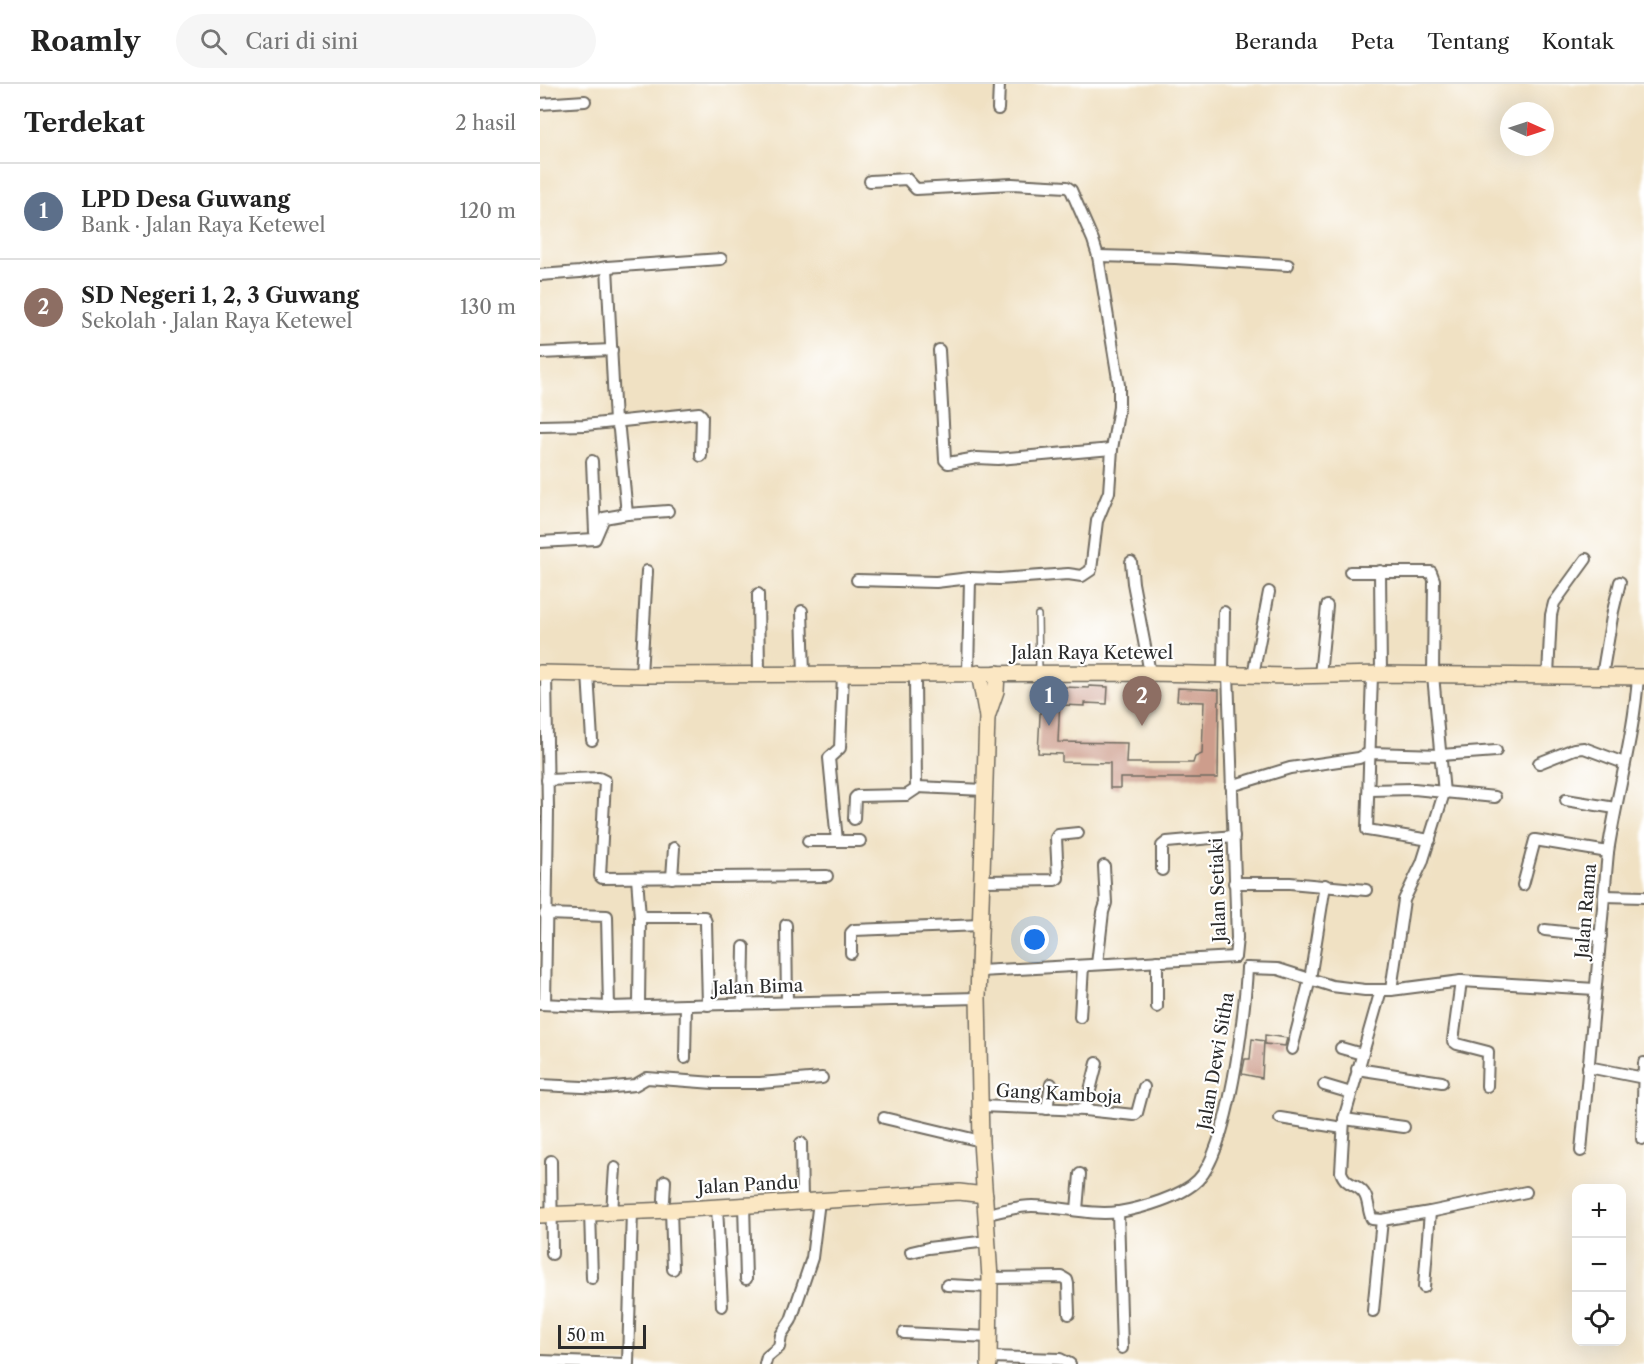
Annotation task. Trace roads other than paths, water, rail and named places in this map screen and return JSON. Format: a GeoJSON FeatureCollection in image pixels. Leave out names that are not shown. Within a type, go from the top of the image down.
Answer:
{"type":"FeatureCollection","features":[{"type":"Feature","properties":{"kind":"street"},"geometry":{"type":"LineString","coordinates":[[998,109],[999,84]]}},
{"type":"Feature","properties":{"kind":"street"},"geometry":{"type":"LineString","coordinates":[[540,104],[585,101]]}},
{"type":"Feature","properties":{"kind":"street"},"geometry":{"type":"LineString","coordinates":[[857,580],[936,582],[970,578],[999,579],[1068,574],[1082,576],[1091,570],[1097,521],[1109,492],[1112,448],[1119,407],[1119,385],[1098,256],[1075,196],[1067,187],[1012,184],[916,189],[907,179],[870,181]]}},
{"type":"Feature","properties":{"kind":"street"},"geometry":{"type":"LineString","coordinates":[[1098,256],[1175,258],[1288,266]]}},
{"type":"Feature","properties":{"kind":"street"},"geometry":{"type":"LineString","coordinates":[[540,275],[607,267],[721,259]]}},
{"type":"Feature","properties":{"kind":"street"},"geometry":{"type":"LineString","coordinates":[[607,267],[616,422],[619,430],[627,514]]}},
{"type":"Feature","properties":{"kind":"street"},"geometry":{"type":"LineString","coordinates":[[540,353],[612,350]]}},
{"type":"Feature","properties":{"kind":"street"},"geometry":{"type":"LineString","coordinates":[[939,350],[945,460],[948,463],[977,458],[998,459],[1112,448]]}},
{"type":"Feature","properties":{"kind":"street"},"geometry":{"type":"LineString","coordinates":[[540,426],[585,425],[701,414],[701,456]]}},
{"type":"Feature","properties":{"kind":"street"},"geometry":{"type":"LineString","coordinates":[[592,461],[595,539]]}},
{"type":"Feature","properties":{"kind":"street"},"geometry":{"type":"LineString","coordinates":[[595,539],[604,518],[668,511]]}},
{"type":"Feature","properties":{"kind":"street"},"geometry":{"type":"LineString","coordinates":[[540,542],[595,539]]}},
{"type":"Feature","properties":{"kind":"street"},"geometry":{"type":"LineString","coordinates":[[1548,675],[1551,615],[1554,603],[1586,559]]}},
{"type":"Feature","properties":{"kind":"street"},"geometry":{"type":"LineString","coordinates":[[1131,562],[1150,673]]}},
{"type":"Feature","properties":{"kind":"street"},"geometry":{"type":"LineString","coordinates":[[642,675],[647,571]]}},
{"type":"Feature","properties":{"kind":"street"},"geometry":{"type":"LineString","coordinates":[[1380,571],[1377,674],[1369,753],[1368,831],[1430,840]]}},
{"type":"Feature","properties":{"kind":"street"},"geometry":{"type":"LineString","coordinates":[[1350,572],[1431,572],[1434,575],[1433,675],[1444,793],[1422,863],[1404,900],[1386,990],[1357,1069],[1343,1124],[1341,1172],[1344,1180],[1363,1191],[1372,1220],[1430,1212],[1526,1192]]}},
{"type":"Feature","properties":{"kind":"street"},"geometry":{"type":"LineString","coordinates":[[970,578],[974,673],[987,717]]}},
{"type":"Feature","properties":{"kind":"street"},"geometry":{"type":"LineString","coordinates":[[1602,676],[1620,582]]}},
{"type":"Feature","properties":{"kind":"street"},"geometry":{"type":"LineString","coordinates":[[1253,675],[1269,592]]}},
{"type":"Feature","properties":{"kind":"street"},"geometry":{"type":"LineString","coordinates":[[758,594],[759,674]]}},
{"type":"Feature","properties":{"kind":"street"},"geometry":{"type":"LineString","coordinates":[[1320,675],[1328,606]]}},
{"type":"Feature","properties":{"kind":"street"},"geometry":{"type":"LineString","coordinates":[[802,611],[804,674]]}},
{"type":"Feature","properties":{"kind":"street","name":"Jalan Setiaki"},"geometry":{"type":"LineString","coordinates":[[980,971],[1235,957],[1237,938],[1234,836],[1224,612]]}},
{"type":"Feature","properties":{"kind":"street"},"geometry":{"type":"LineString","coordinates":[[543,673],[547,780],[543,870],[545,914],[543,1004]]}},
{"type":"Feature","properties":{"kind":"street","name":"Jalan Raya Ketewel"},"geometry":{"type":"LineString","coordinates":[[543,673],[915,675],[1226,673],[1641,677]]}},
{"type":"Feature","properties":{"kind":"street"},"geometry":{"type":"LineString","coordinates":[[588,673],[592,740]]}},
{"type":"Feature","properties":{"kind":"street"},"geometry":{"type":"LineString","coordinates":[[997,673],[996,691],[987,717],[978,998],[981,1142],[990,1282],[989,1360],[1060,1359],[1070,1364]]}},
{"type":"Feature","properties":{"kind":"street"},"geometry":{"type":"LineString","coordinates":[[837,841],[829,758],[840,748],[843,674]]}},
{"type":"Feature","properties":{"kind":"street"},"geometry":{"type":"LineString","coordinates":[[854,819],[857,796],[908,795],[913,793],[917,787],[915,675]]}},
{"type":"Feature","properties":{"kind":"street","name":"Jalan Rama"},"geometry":{"type":"LineString","coordinates":[[1581,1151],[1608,852],[1641,677]]}},
{"type":"Feature","properties":{"kind":"street"},"geometry":{"type":"LineString","coordinates":[[1539,763],[1574,749],[1584,748],[1624,763]]}},
{"type":"Feature","properties":{"kind":"street"},"geometry":{"type":"LineString","coordinates":[[1231,786],[1290,768],[1359,758],[1369,753],[1441,755],[1496,751]]}},
{"type":"Feature","properties":{"kind":"street"},"geometry":{"type":"LineString","coordinates":[[547,780],[604,779],[606,784],[600,876],[604,879],[827,876]]}},
{"type":"Feature","properties":{"kind":"street"},"geometry":{"type":"LineString","coordinates":[[917,787],[985,790]]}},
{"type":"Feature","properties":{"kind":"street"},"geometry":{"type":"LineString","coordinates":[[1369,790],[1414,789],[1495,797]]}},
{"type":"Feature","properties":{"kind":"street"},"geometry":{"type":"LineString","coordinates":[[1566,800],[1615,808]]}},
{"type":"Feature","properties":{"kind":"street"},"geometry":{"type":"LineString","coordinates":[[982,881],[1055,880],[1058,878],[1056,838],[1058,835],[1078,833]]}},
{"type":"Feature","properties":{"kind":"street"},"geometry":{"type":"LineString","coordinates":[[1162,870],[1162,846],[1167,843],[1234,836]]}},
{"type":"Feature","properties":{"kind":"street"},"geometry":{"type":"LineString","coordinates":[[1523,885],[1535,840],[1608,852]]}},
{"type":"Feature","properties":{"kind":"street"},"geometry":{"type":"LineString","coordinates":[[808,841],[860,841]]}},
{"type":"Feature","properties":{"kind":"street"},"geometry":{"type":"LineString","coordinates":[[672,878],[674,848]]}},
{"type":"Feature","properties":{"kind":"street"},"geometry":{"type":"LineString","coordinates":[[1097,964],[1106,903],[1104,866]]}},
{"type":"Feature","properties":{"kind":"street"},"geometry":{"type":"LineString","coordinates":[[637,878],[640,916],[639,1005]]}},
{"type":"Feature","properties":{"kind":"street"},"geometry":{"type":"LineString","coordinates":[[1234,883],[1325,885],[1366,890]]}},
{"type":"Feature","properties":{"kind":"street"},"geometry":{"type":"LineString","coordinates":[[1292,1049],[1310,979],[1325,885]]}},
{"type":"Feature","properties":{"kind":"street"},"geometry":{"type":"LineString","coordinates":[[1604,896],[1644,897]]}},
{"type":"Feature","properties":{"kind":"street"},"geometry":{"type":"LineString","coordinates":[[545,914],[607,916],[609,1006]]}},
{"type":"Feature","properties":{"kind":"street"},"geometry":{"type":"LineString","coordinates":[[640,916],[704,917],[708,1005]]}},
{"type":"Feature","properties":{"kind":"street"},"geometry":{"type":"LineString","coordinates":[[786,925],[787,1002]]}},
{"type":"Feature","properties":{"kind":"street"},"geometry":{"type":"LineString","coordinates":[[851,953],[851,933],[854,930],[981,925]]}},
{"type":"Feature","properties":{"kind":"street"},"geometry":{"type":"LineString","coordinates":[[1545,930],[1601,936]]}},
{"type":"Feature","properties":{"kind":"street"},"geometry":{"type":"LineString","coordinates":[[743,1004],[744,947]]}},
{"type":"Feature","properties":{"kind":"street"},"geometry":{"type":"LineString","coordinates":[[1235,957],[1247,968],[1278,969],[1344,988],[1386,990],[1461,981],[1595,989]]}},
{"type":"Feature","properties":{"kind":"street"},"geometry":{"type":"LineString","coordinates":[[1157,961],[1157,1008]]}},
{"type":"Feature","properties":{"kind":"street"},"geometry":{"type":"LineString","coordinates":[[1080,1017],[1083,966]]}},
{"type":"Feature","properties":{"kind":"street","name":"Jalan Dewi Sitha"},"geometry":{"type":"LineString","coordinates":[[987,1214],[1032,1206],[1118,1212],[1160,1201],[1177,1194],[1198,1180],[1212,1160],[1222,1130],[1243,1019],[1247,968]]}},
{"type":"Feature","properties":{"kind":"street"},"geometry":{"type":"LineString","coordinates":[[1461,981],[1453,1041],[1488,1052],[1487,1086]]}},
{"type":"Feature","properties":{"kind":"street","name":"Jalan Bima"},"geometry":{"type":"LineString","coordinates":[[543,1004],[708,1005],[978,998]]}},
{"type":"Feature","properties":{"kind":"street"},"geometry":{"type":"LineString","coordinates":[[686,1005],[686,1058]]}},
{"type":"Feature","properties":{"kind":"street"},"geometry":{"type":"LineString","coordinates":[[1341,1048],[1362,1054]]}},
{"type":"Feature","properties":{"kind":"street"},"geometry":{"type":"LineString","coordinates":[[1086,1110],[1097,1063]]}},
{"type":"Feature","properties":{"kind":"street"},"geometry":{"type":"LineString","coordinates":[[1642,1140],[1644,1063]]}},
{"type":"Feature","properties":{"kind":"street"},"geometry":{"type":"LineString","coordinates":[[1588,1067],[1643,1078]]}},
{"type":"Feature","properties":{"kind":"street"},"geometry":{"type":"LineString","coordinates":[[1357,1069],[1442,1082]]}},
{"type":"Feature","properties":{"kind":"street"},"geometry":{"type":"LineString","coordinates":[[540,1085],[604,1088],[635,1085],[647,1078],[714,1083],[760,1083],[822,1078]]}},
{"type":"Feature","properties":{"kind":"street"},"geometry":{"type":"LineString","coordinates":[[1047,1109],[1051,1084]]}},
{"type":"Feature","properties":{"kind":"street"},"geometry":{"type":"LineString","coordinates":[[1324,1085],[1351,1093]]}},
{"type":"Feature","properties":{"kind":"street","name":"Gang Kamboja"},"geometry":{"type":"LineString","coordinates":[[980,1106],[1136,1114],[1144,1087]]}},
{"type":"Feature","properties":{"kind":"street"},"geometry":{"type":"LineString","coordinates":[[884,1118],[981,1142]]}},
{"type":"Feature","properties":{"kind":"street"},"geometry":{"type":"LineString","coordinates":[[1281,1118],[1404,1127]]}},
{"type":"Feature","properties":{"kind":"street"},"geometry":{"type":"LineString","coordinates":[[801,1143],[802,1202]]}},
{"type":"Feature","properties":{"kind":"street"},"geometry":{"type":"LineString","coordinates":[[551,1161],[546,1214],[552,1254]]}},
{"type":"Feature","properties":{"kind":"street"},"geometry":{"type":"LineString","coordinates":[[612,1212],[615,1168]]}},
{"type":"Feature","properties":{"kind":"street"},"geometry":{"type":"LineString","coordinates":[[1077,1210],[1080,1174]]}},
{"type":"Feature","properties":{"kind":"street","name":"Jalan Pandu"},"geometry":{"type":"LineString","coordinates":[[959,1192],[983,1177]]}},
{"type":"Feature","properties":{"kind":"street"},"geometry":{"type":"LineString","coordinates":[[665,1181],[673,1269]]}},
{"type":"Feature","properties":{"kind":"street","name":"Jalan Pandu"},"geometry":{"type":"LineString","coordinates":[[546,1214],[612,1212],[667,1205],[717,1206],[959,1192],[985,1195]]}},
{"type":"Feature","properties":{"kind":"street"},"geometry":{"type":"LineString","coordinates":[[765,1364],[767,1357],[779,1347],[781,1335],[791,1320],[812,1258],[819,1201]]}},
{"type":"Feature","properties":{"kind":"street"},"geometry":{"type":"LineString","coordinates":[[744,1204],[746,1279]]}},
{"type":"Feature","properties":{"kind":"street"},"geometry":{"type":"LineString","coordinates":[[717,1206],[722,1306]]}},
{"type":"Feature","properties":{"kind":"street"},"geometry":{"type":"LineString","coordinates":[[540,1361],[626,1364],[632,1210]]}},
{"type":"Feature","properties":{"kind":"street"},"geometry":{"type":"LineString","coordinates":[[590,1212],[592,1278]]}},
{"type":"Feature","properties":{"kind":"street"},"geometry":{"type":"LineString","coordinates":[[1118,1212],[1122,1348]]}},
{"type":"Feature","properties":{"kind":"street"},"geometry":{"type":"LineString","coordinates":[[1424,1287],[1430,1212]]}},
{"type":"Feature","properties":{"kind":"street"},"geometry":{"type":"LineString","coordinates":[[1373,1311],[1382,1220]]}},
{"type":"Feature","properties":{"kind":"street"},"geometry":{"type":"LineString","coordinates":[[911,1252],[988,1241]]}},
{"type":"Feature","properties":{"kind":"street"},"geometry":{"type":"LineString","coordinates":[[947,1285],[1062,1277],[1067,1280],[1068,1284],[1069,1314]]}},
{"type":"Feature","properties":{"kind":"street"},"geometry":{"type":"LineString","coordinates":[[904,1333],[989,1337]]}},
{"type":"Feature","properties":{"kind":"lane"},"geometry":{"type":"LineString","coordinates":[[1038,615],[1040,673]]}},
{"type":"Feature","properties":{"kind":"place","name":"LPD Desa Guwang"},"geometry":{"type":"Point","coordinates":[1049,726]}},
{"type":"Feature","properties":{"kind":"place","name":"SD Negeri 1, 2, 3 Guwang"},"geometry":{"type":"Point","coordinates":[1142,726]}}]}
